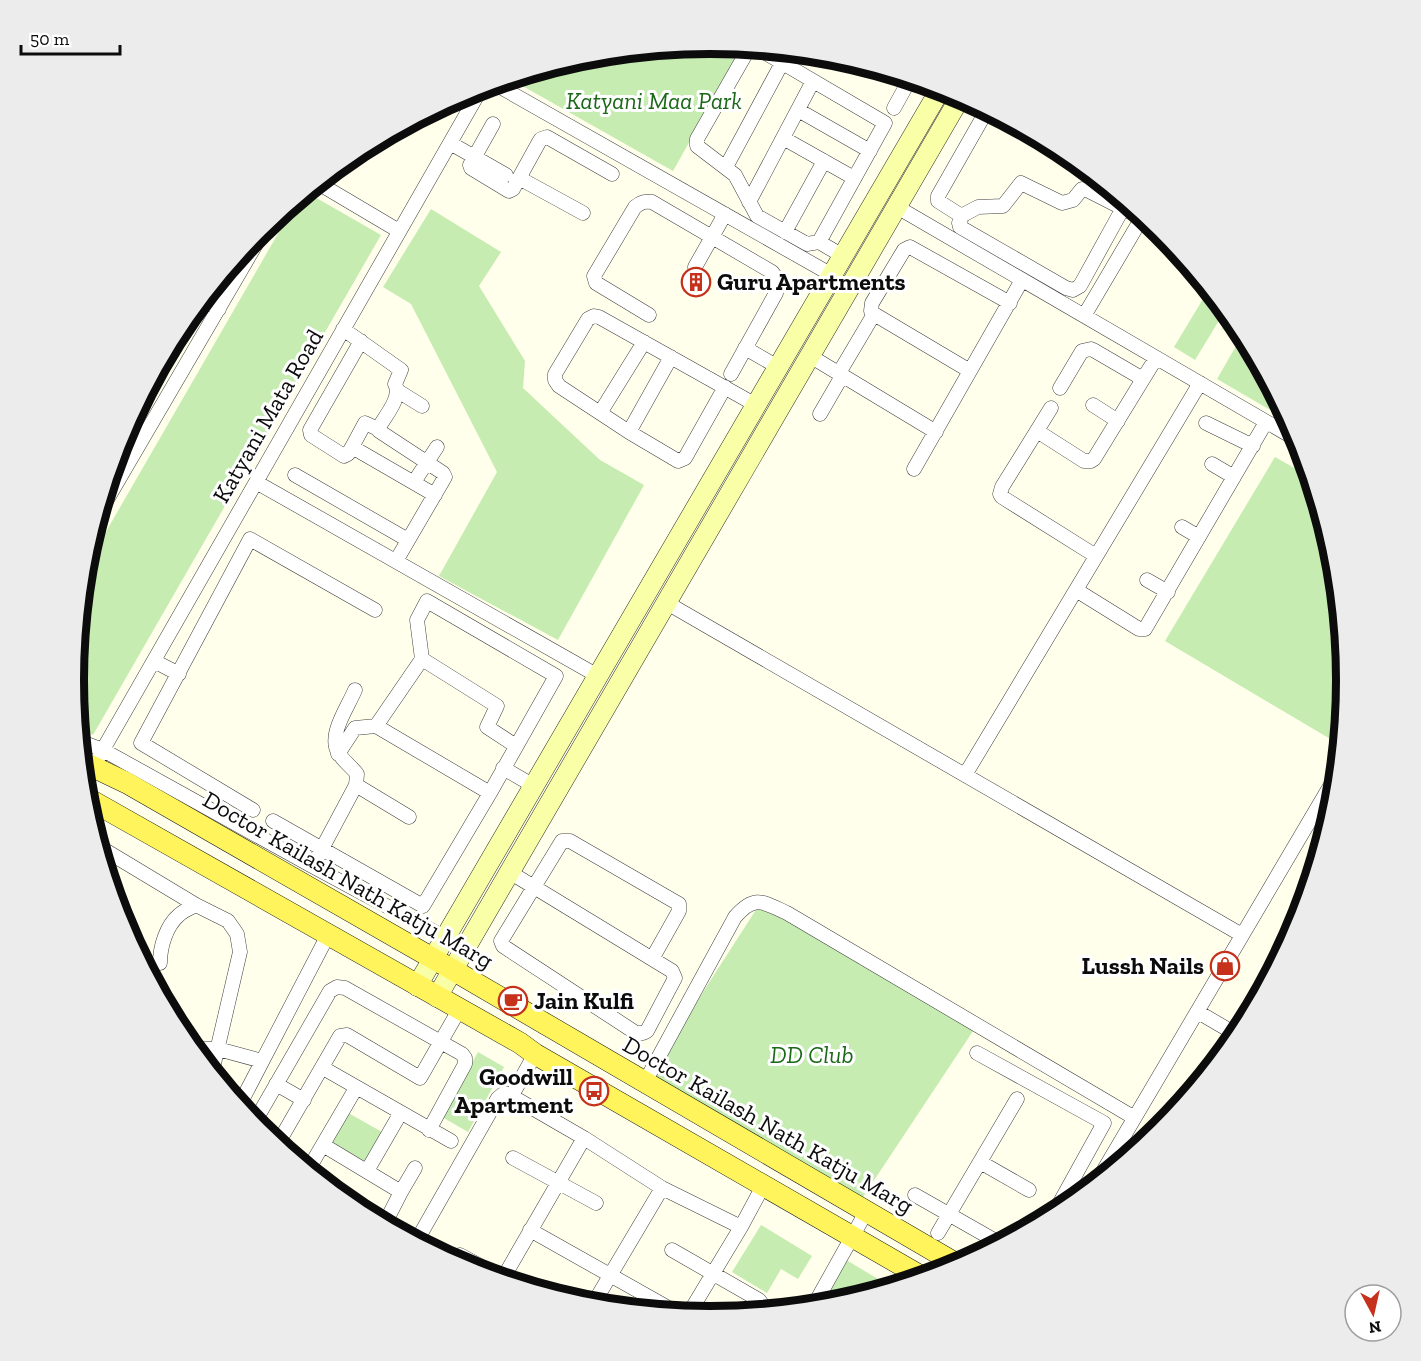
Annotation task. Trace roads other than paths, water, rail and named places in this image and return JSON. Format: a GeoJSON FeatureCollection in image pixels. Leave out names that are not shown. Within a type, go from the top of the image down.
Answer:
{"type":"FeatureCollection","features":[{"type":"Feature","properties":{"kind":"main road","name":"Doctor Kailash Nath Katju Marg"},"geometry":{"type":"LineString","coordinates":[[93,759],[127,783],[308,875],[434,959],[949,1260]]}},
{"type":"Feature","properties":{"kind":"main road"},"geometry":{"type":"LineString","coordinates":[[96,803],[520,1043],[535,1054],[915,1273]]}},
{"type":"Feature","properties":{"kind":"street"},"geometry":{"type":"LineString","coordinates":[[745,55],[697,139],[698,148],[726,167],[740,182],[757,216],[808,244],[819,242]]}},
{"type":"Feature","properties":{"kind":"street"},"geometry":{"type":"LineString","coordinates":[[772,57],[885,123],[819,242]]}},
{"type":"Feature","properties":{"kind":"street"},"geometry":{"type":"LineString","coordinates":[[726,167],[782,63]]}},
{"type":"Feature","properties":{"kind":"street"},"geometry":{"type":"LineString","coordinates":[[749,202],[813,81]]}},
{"type":"Feature","properties":{"kind":"street"},"geometry":{"type":"LineString","coordinates":[[894,108],[907,85]]}},
{"type":"Feature","properties":{"kind":"street"},"geometry":{"type":"LineString","coordinates":[[504,89],[725,214],[838,264]]}},
{"type":"Feature","properties":{"kind":"street"},"geometry":{"type":"LineString","coordinates":[[417,986],[936,96]]}},
{"type":"Feature","properties":{"kind":"street","name":"Katyani Mata Road"},"geometry":{"type":"LineString","coordinates":[[93,759],[154,661],[474,101]]}},
{"type":"Feature","properties":{"kind":"street"},"geometry":{"type":"LineString","coordinates":[[437,997],[956,105]]}},
{"type":"Feature","properties":{"kind":"street"},"geometry":{"type":"LineString","coordinates":[[798,110],[870,151]]}},
{"type":"Feature","properties":{"kind":"street"},"geometry":{"type":"LineString","coordinates":[[963,215],[938,201],[937,198],[983,117]]}},
{"type":"Feature","properties":{"kind":"street"},"geometry":{"type":"LineString","coordinates":[[474,157],[493,124]]}},
{"type":"Feature","properties":{"kind":"street"},"geometry":{"type":"LineString","coordinates":[[513,177],[541,139],[547,137],[612,174]]}},
{"type":"Feature","properties":{"kind":"street"},"geometry":{"type":"LineString","coordinates":[[783,138],[854,178]]}},
{"type":"Feature","properties":{"kind":"street"},"geometry":{"type":"LineString","coordinates":[[450,143],[583,213]]}},
{"type":"Feature","properties":{"kind":"street"},"geometry":{"type":"LineString","coordinates":[[785,232],[824,161]]}},
{"type":"Feature","properties":{"kind":"street"},"geometry":{"type":"LineString","coordinates":[[1122,208],[1087,189],[1082,189],[1073,200],[1062,203],[1022,183],[1003,206],[978,207],[963,215],[959,223],[960,227],[1073,290],[1080,286],[1123,208]]}},
{"type":"Feature","properties":{"kind":"street"},"geometry":{"type":"LineString","coordinates":[[324,187],[399,231]]}},
{"type":"Feature","properties":{"kind":"street"},"geometry":{"type":"LineString","coordinates":[[649,315],[594,280],[595,273],[635,207],[640,203],[652,202],[772,272],[777,278],[776,293],[731,374]]}},
{"type":"Feature","properties":{"kind":"street"},"geometry":{"type":"LineString","coordinates":[[897,207],[1286,434]]}},
{"type":"Feature","properties":{"kind":"street"},"geometry":{"type":"LineString","coordinates":[[696,267],[725,214]]}},
{"type":"Feature","properties":{"kind":"street"},"geometry":{"type":"LineString","coordinates":[[1084,316],[1139,223]]}},
{"type":"Feature","properties":{"kind":"street"},"geometry":{"type":"LineString","coordinates":[[819,242],[838,264]]}},
{"type":"Feature","properties":{"kind":"street"},"geometry":{"type":"LineString","coordinates":[[970,371],[874,314],[871,311],[872,303],[904,250],[910,246],[1010,303]]}},
{"type":"Feature","properties":{"kind":"street"},"geometry":{"type":"LineString","coordinates":[[121,469],[250,255]]}},
{"type":"Feature","properties":{"kind":"street"},"geometry":{"type":"LineString","coordinates":[[914,469],[1022,280]]}},
{"type":"Feature","properties":{"kind":"street"},"geometry":{"type":"LineString","coordinates":[[210,304],[219,309]]}},
{"type":"Feature","properties":{"kind":"street"},"geometry":{"type":"LineString","coordinates":[[820,414],[874,314]]}},
{"type":"Feature","properties":{"kind":"street"},"geometry":{"type":"LineString","coordinates":[[725,387],[682,460],[674,460],[559,386],[555,380],[556,370],[591,317],[599,317],[725,387],[756,405]]}},
{"type":"Feature","properties":{"kind":"street"},"geometry":{"type":"LineString","coordinates":[[343,329],[401,370],[395,384],[398,391],[422,406]]}},
{"type":"Feature","properties":{"kind":"street"},"geometry":{"type":"LineString","coordinates":[[361,341],[309,433],[312,438],[344,456],[348,454],[365,423],[378,429],[443,473],[445,477],[396,561]]}},
{"type":"Feature","properties":{"kind":"street"},"geometry":{"type":"LineString","coordinates":[[600,413],[644,342]]}},
{"type":"Feature","properties":{"kind":"street"},"geometry":{"type":"LineString","coordinates":[[745,348],[778,367]]}},
{"type":"Feature","properties":{"kind":"street"},"geometry":{"type":"LineString","coordinates":[[1060,388],[1082,351],[1087,349],[1095,351],[1143,379]]}},
{"type":"Feature","properties":{"kind":"street"},"geometry":{"type":"LineString","coordinates":[[810,356],[936,432]]}},
{"type":"Feature","properties":{"kind":"street"},"geometry":{"type":"LineString","coordinates":[[629,432],[671,357]]}},
{"type":"Feature","properties":{"kind":"street"},"geometry":{"type":"LineString","coordinates":[[1037,431],[1088,462],[1094,459],[1156,358]]}},
{"type":"Feature","properties":{"kind":"street"},"geometry":{"type":"LineString","coordinates":[[965,775],[1200,383]]}},
{"type":"Feature","properties":{"kind":"street"},"geometry":{"type":"LineString","coordinates":[[378,429],[398,391]]}},
{"type":"Feature","properties":{"kind":"street"},"geometry":{"type":"LineString","coordinates":[[1093,405],[1118,421]]}},
{"type":"Feature","properties":{"kind":"street"},"geometry":{"type":"LineString","coordinates":[[1052,408],[1002,487],[1000,494],[1002,498],[1096,556]]}},
{"type":"Feature","properties":{"kind":"street"},"geometry":{"type":"LineString","coordinates":[[1076,590],[1143,630],[1147,627],[1266,422]]}},
{"type":"Feature","properties":{"kind":"street"},"geometry":{"type":"LineString","coordinates":[[1206,423],[1252,446]]}},
{"type":"Feature","properties":{"kind":"street"},"geometry":{"type":"LineString","coordinates":[[352,447],[435,495]]}},
{"type":"Feature","properties":{"kind":"street"},"geometry":{"type":"LineString","coordinates":[[414,482],[437,447]]}},
{"type":"Feature","properties":{"kind":"street"},"geometry":{"type":"LineString","coordinates":[[1212,464],[1234,477]]}},
{"type":"Feature","properties":{"kind":"street"},"geometry":{"type":"LineString","coordinates":[[296,475],[408,540]]}},
{"type":"Feature","properties":{"kind":"street"},"geometry":{"type":"LineString","coordinates":[[256,482],[598,676]]}},
{"type":"Feature","properties":{"kind":"street"},"geometry":{"type":"LineString","coordinates":[[1182,527],[1199,537]]}},
{"type":"Feature","properties":{"kind":"street"},"geometry":{"type":"LineString","coordinates":[[253,810],[141,743],[250,539],[375,610]]}},
{"type":"Feature","properties":{"kind":"street"},"geometry":{"type":"LineString","coordinates":[[1147,580],[1167,592]]}},
{"type":"Feature","properties":{"kind":"street"},"geometry":{"type":"LineString","coordinates":[[273,821],[423,906],[556,676],[427,601],[417,620],[422,659],[376,726]]}},
{"type":"Feature","properties":{"kind":"street"},"geometry":{"type":"LineString","coordinates":[[667,603],[1242,936]]}},
{"type":"Feature","properties":{"kind":"street"},"geometry":{"type":"LineString","coordinates":[[422,659],[497,706],[487,727],[516,746]]}},
{"type":"Feature","properties":{"kind":"street"},"geometry":{"type":"LineString","coordinates":[[154,661],[179,674]]}},
{"type":"Feature","properties":{"kind":"street"},"geometry":{"type":"LineString","coordinates":[[308,875],[357,785],[357,774],[338,754],[335,743],[337,731],[355,690]]}},
{"type":"Feature","properties":{"kind":"street"},"geometry":{"type":"LineString","coordinates":[[338,754],[355,728],[376,726],[490,793]]}},
{"type":"Feature","properties":{"kind":"street"},"geometry":{"type":"LineString","coordinates":[[93,759],[214,812],[308,875],[446,938]]}},
{"type":"Feature","properties":{"kind":"street"},"geometry":{"type":"LineString","coordinates":[[503,768],[534,786]]}},
{"type":"Feature","properties":{"kind":"street"},"geometry":{"type":"LineString","coordinates":[[357,785],[409,817]]}},
{"type":"Feature","properties":{"kind":"street"},"geometry":{"type":"LineString","coordinates":[[1105,1167],[1327,791]]}},
{"type":"Feature","properties":{"kind":"street"},"geometry":{"type":"LineString","coordinates":[[214,812],[225,793]]}},
{"type":"Feature","properties":{"kind":"street"},"geometry":{"type":"LineString","coordinates":[[511,873],[534,887],[652,959],[672,971],[675,978],[647,1031],[643,1034],[636,1033],[503,946],[501,940],[534,887],[562,841],[570,841],[679,904],[680,911],[652,959]]}},
{"type":"Feature","properties":{"kind":"street"},"geometry":{"type":"LineString","coordinates":[[108,852],[195,905],[228,921],[237,934],[240,952],[214,1063]]}},
{"type":"Feature","properties":{"kind":"street"},"geometry":{"type":"LineString","coordinates":[[645,1082],[735,917],[745,905],[761,902],[787,913],[1134,1117]]}},
{"type":"Feature","properties":{"kind":"street"},"geometry":{"type":"LineString","coordinates":[[152,965],[160,963],[160,952],[167,931],[178,915],[195,905]]}},
{"type":"Feature","properties":{"kind":"street"},"geometry":{"type":"LineString","coordinates":[[243,1098],[328,935]]}},
{"type":"Feature","properties":{"kind":"street"},"geometry":{"type":"LineString","coordinates":[[259,1115],[330,991],[337,987],[345,988],[462,1054],[465,1058],[465,1064],[429,1130]]}},
{"type":"Feature","properties":{"kind":"street"},"geometry":{"type":"LineString","coordinates":[[281,1138],[340,1036],[344,1035],[420,1078],[459,1010]]}},
{"type":"Feature","properties":{"kind":"street"},"geometry":{"type":"LineString","coordinates":[[1198,1012],[1230,1031]]}},
{"type":"Feature","properties":{"kind":"street"},"geometry":{"type":"LineString","coordinates":[[204,1048],[218,1049],[262,1061]]}},
{"type":"Feature","properties":{"kind":"street"},"geometry":{"type":"LineString","coordinates":[[977,1053],[1104,1123],[1062,1199]]}},
{"type":"Feature","properties":{"kind":"street"},"geometry":{"type":"LineString","coordinates":[[512,1096],[535,1054]]}},
{"type":"Feature","properties":{"kind":"street"},"geometry":{"type":"LineString","coordinates":[[323,1068],[451,1142]]}},
{"type":"Feature","properties":{"kind":"street"},"geometry":{"type":"LineString","coordinates":[[276,1084],[304,1100]]}},
{"type":"Feature","properties":{"kind":"street"},"geometry":{"type":"LineString","coordinates":[[312,1164],[356,1088]]}},
{"type":"Feature","properties":{"kind":"street"},"geometry":{"type":"LineString","coordinates":[[420,1235],[498,1098],[503,1094],[512,1096],[584,1138],[662,1188],[741,1227]]}},
{"type":"Feature","properties":{"kind":"street"},"geometry":{"type":"LineString","coordinates":[[938,1233],[1017,1099]]}},
{"type":"Feature","properties":{"kind":"street"},"geometry":{"type":"LineString","coordinates":[[367,1171],[400,1114]]}},
{"type":"Feature","properties":{"kind":"street"},"geometry":{"type":"LineString","coordinates":[[509,1274],[530,1230],[584,1138]]}},
{"type":"Feature","properties":{"kind":"street"},"geometry":{"type":"LineString","coordinates":[[323,1145],[401,1192]]}},
{"type":"Feature","properties":{"kind":"street"},"geometry":{"type":"LineString","coordinates":[[513,1158],[596,1203]]}},
{"type":"Feature","properties":{"kind":"street"},"geometry":{"type":"LineString","coordinates":[[980,1162],[1029,1190]]}},
{"type":"Feature","properties":{"kind":"street"},"geometry":{"type":"LineString","coordinates":[[388,1217],[415,1168]]}},
{"type":"Feature","properties":{"kind":"street"},"geometry":{"type":"LineString","coordinates":[[693,1307],[764,1186]]}},
{"type":"Feature","properties":{"kind":"street"},"geometry":{"type":"LineString","coordinates":[[598,1297],[662,1188]]}},
{"type":"Feature","properties":{"kind":"street"},"geometry":{"type":"LineString","coordinates":[[915,1195],[993,1239]]}},
{"type":"Feature","properties":{"kind":"street"},"geometry":{"type":"LineString","coordinates":[[818,1298],[866,1212]]}},
{"type":"Feature","properties":{"kind":"street"},"geometry":{"type":"LineString","coordinates":[[530,1230],[663,1305]]}},
{"type":"Feature","properties":{"kind":"street"},"geometry":{"type":"LineString","coordinates":[[672,1250],[714,1272],[759,1300],[762,1305]]}},
{"type":"Feature","properties":{"kind":"place","name":"Guru Apartments"},"geometry":{"type":"Point","coordinates":[696,282]}},
{"type":"Feature","properties":{"kind":"place","name":"Lussh Nails"},"geometry":{"type":"Point","coordinates":[1225,966]}},
{"type":"Feature","properties":{"kind":"place","name":"Jain Kulfi"},"geometry":{"type":"Point","coordinates":[513,1001]}},
{"type":"Feature","properties":{"kind":"place","name":"Goodwill Apartment"},"geometry":{"type":"Point","coordinates":[594,1091]}},
{"type":"Feature","properties":{"kind":"park label","name":"Katyani Maa Park"},"geometry":{"type":"Point","coordinates":[654,101]}},
{"type":"Feature","properties":{"kind":"park label","name":"DD Club"},"geometry":{"type":"Point","coordinates":[812,1055]}}]}
